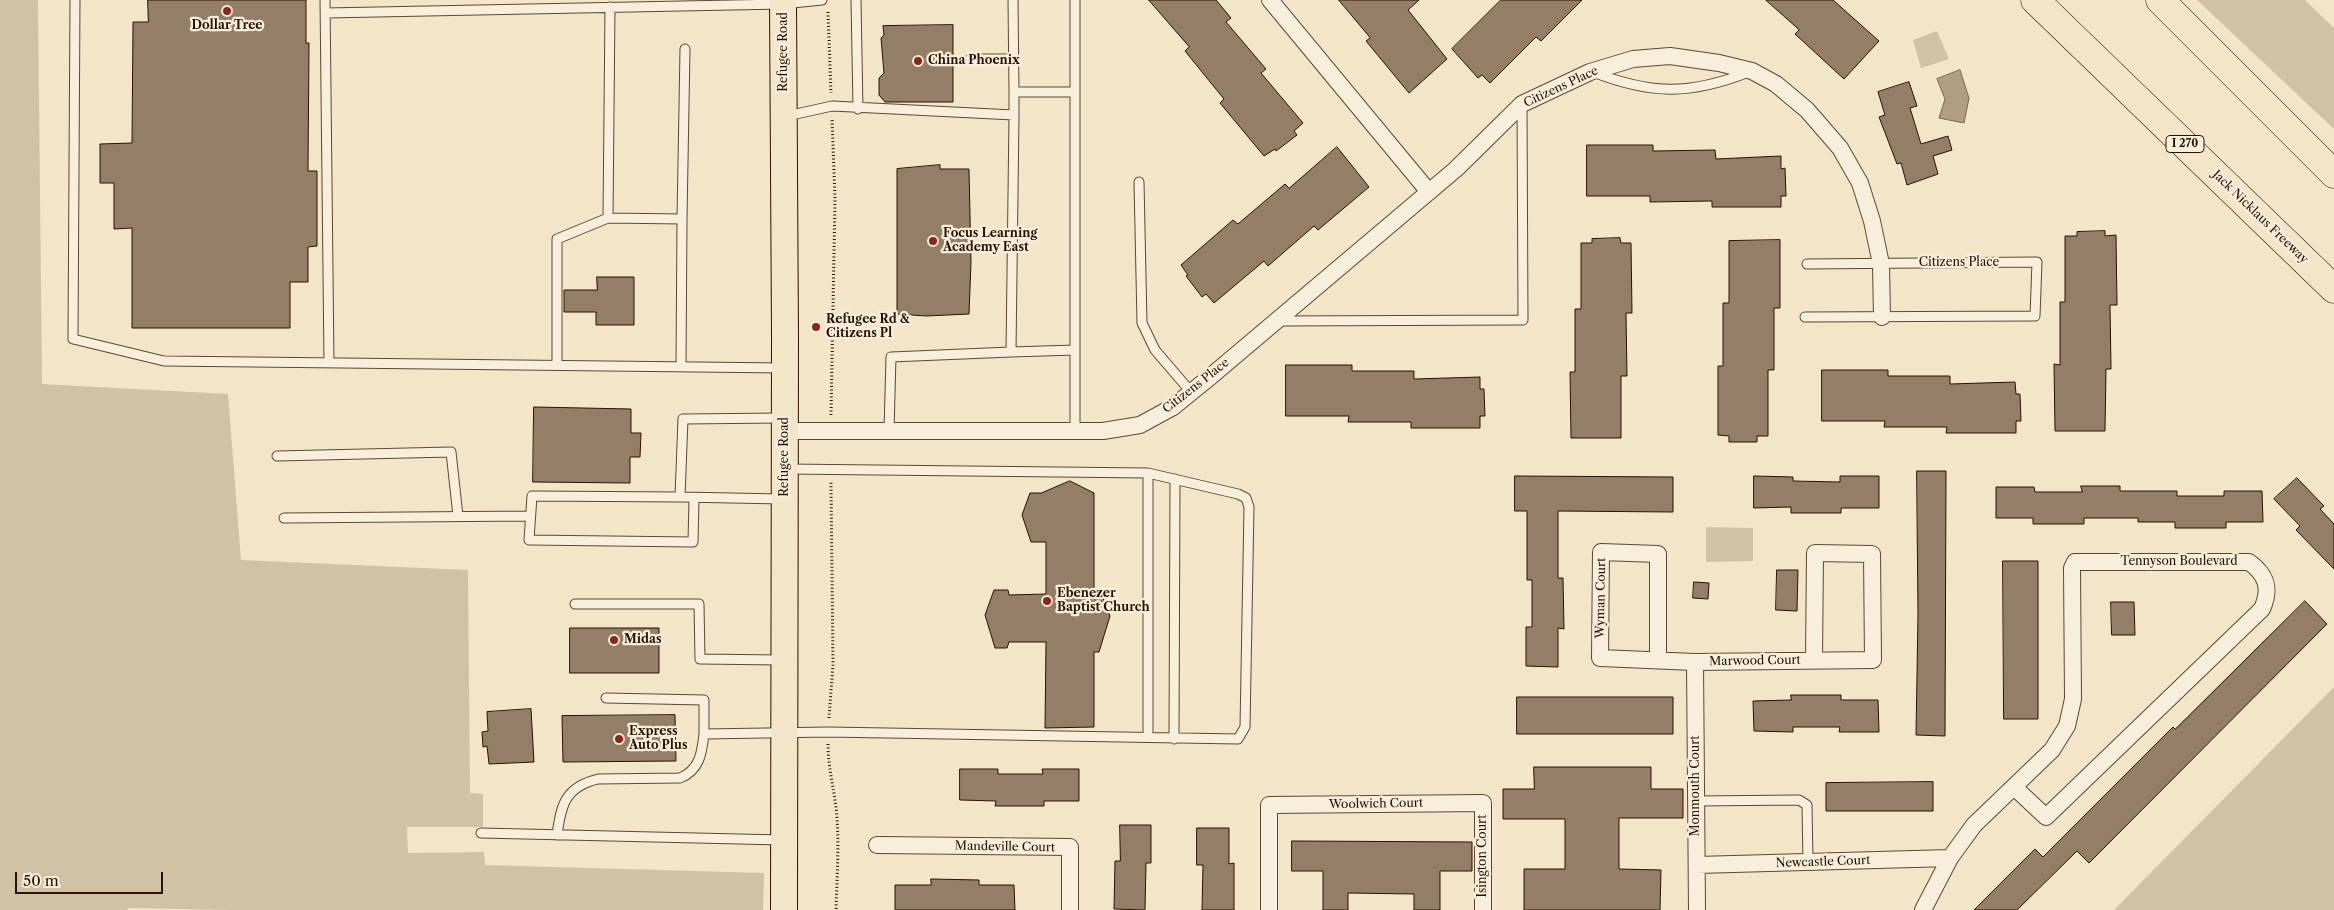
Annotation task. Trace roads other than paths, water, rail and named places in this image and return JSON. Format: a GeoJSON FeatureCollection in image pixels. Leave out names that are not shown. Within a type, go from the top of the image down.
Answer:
{"type":"FeatureCollection","features":[{"type":"Feature","properties":{"kind":"highway","name":"Jack Nicklaus Freeway"},"geometry":{"type":"LineString","coordinates":[[2035,0],[2334,289]]}},
{"type":"Feature","properties":{"kind":"highway"},"geometry":{"type":"LineString","coordinates":[[2160,0],[2334,174]]}},
{"type":"Feature","properties":{"kind":"main road","name":"Refugee Road"},"geometry":{"type":"LineString","coordinates":[[783,1],[786,660],[784,910]]}},
{"type":"Feature","properties":{"kind":"street"},"geometry":{"type":"LineString","coordinates":[[1270,0],[1429,192]]}},
{"type":"Feature","properties":{"kind":"street","name":"Citizens Place"},"geometry":{"type":"LineString","coordinates":[[785,424],[890,431],[1103,431],[1140,425],[1173,407],[1276,321],[1456,169],[1522,104],[1590,72],[1633,59],[1670,56],[1719,63],[1752,71],[1776,84],[1807,110],[1840,148],[1860,183],[1872,221],[1881,264],[1882,317]]}},
{"type":"Feature","properties":{"kind":"street","name":"Wyman Court"},"geometry":{"type":"LineString","coordinates":[[1658,659],[1658,554],[1601,552],[1600,658],[1695,662]]}},
{"type":"Feature","properties":{"kind":"street","name":"Marwood Court"},"geometry":{"type":"LineString","coordinates":[[1695,662],[1873,660],[1872,554],[1815,553],[1814,660]]}},
{"type":"Feature","properties":{"kind":"street","name":"Tennyson Boulevard"},"geometry":{"type":"LineString","coordinates":[[1923,910],[1950,858],[1974,825],[2052,750],[2067,726],[2073,699],[2072,568],[2075,562],[2249,562],[2260,570],[2267,582],[2268,596],[2262,609],[2046,817],[2014,787]]}},
{"type":"Feature","properties":{"kind":"street","name":"Monmouth Court"},"geometry":{"type":"LineString","coordinates":[[1695,662],[1697,910]]}},
{"type":"Feature","properties":{"kind":"street","name":"Woolwich Court"},"geometry":{"type":"LineString","coordinates":[[1269,910],[1269,805],[1483,803]]}},
{"type":"Feature","properties":{"kind":"street","name":"Isington Court"},"geometry":{"type":"LineString","coordinates":[[1483,803],[1483,910]]}},
{"type":"Feature","properties":{"kind":"street","name":"Mandeville Court"},"geometry":{"type":"LineString","coordinates":[[877,845],[1070,847],[1070,910]]}},
{"type":"Feature","properties":{"kind":"street","name":"Newcastle Court"},"geometry":{"type":"LineString","coordinates":[[1697,865],[1950,858]]}},
{"type":"Feature","properties":{"kind":"lane"},"geometry":{"type":"LineString","coordinates":[[75,0],[73,339],[164,361],[785,368]]}},
{"type":"Feature","properties":{"kind":"lane"},"geometry":{"type":"LineString","coordinates":[[326,0],[329,363]]}},
{"type":"Feature","properties":{"kind":"lane"},"geometry":{"type":"LineString","coordinates":[[326,13],[822,0]]}},
{"type":"Feature","properties":{"kind":"lane"},"geometry":{"type":"LineString","coordinates":[[856,0],[858,109]]}},
{"type":"Feature","properties":{"kind":"lane"},"geometry":{"type":"LineString","coordinates":[[1011,352],[1014,115],[1013,0]]}},
{"type":"Feature","properties":{"kind":"lane"},"geometry":{"type":"LineString","coordinates":[[1075,0],[1075,431]]}},
{"type":"Feature","properties":{"kind":"lane"},"geometry":{"type":"LineString","coordinates":[[608,218],[610,7]]}},
{"type":"Feature","properties":{"kind":"lane"},"geometry":{"type":"LineString","coordinates":[[681,367],[685,49]]}},
{"type":"Feature","properties":{"kind":"lane"},"geometry":{"type":"LineString","coordinates":[[970,59],[1014,59]]}},
{"type":"Feature","properties":{"kind":"lane"},"geometry":{"type":"LineString","coordinates":[[1590,72],[1625,84],[1657,90],[1685,90],[1721,83],[1752,71]]}},
{"type":"Feature","properties":{"kind":"lane"},"geometry":{"type":"LineString","coordinates":[[1014,92],[1075,92]]}},
{"type":"Feature","properties":{"kind":"lane"},"geometry":{"type":"LineString","coordinates":[[1276,321],[1523,320],[1522,104]]}},
{"type":"Feature","properties":{"kind":"lane"},"geometry":{"type":"LineString","coordinates":[[784,117],[832,106],[858,109],[1014,115]]}},
{"type":"Feature","properties":{"kind":"lane"},"geometry":{"type":"LineString","coordinates":[[1139,182],[1142,323],[1155,350],[1191,392]]}},
{"type":"Feature","properties":{"kind":"lane"},"geometry":{"type":"LineString","coordinates":[[556,365],[557,239],[608,218],[682,219]]}},
{"type":"Feature","properties":{"kind":"lane","name":"Citizens Place"},"geometry":{"type":"LineString","coordinates":[[1807,264],[2037,262],[2035,316],[1882,317]]}},
{"type":"Feature","properties":{"kind":"lane"},"geometry":{"type":"LineString","coordinates":[[1805,317],[1882,317]]}},
{"type":"Feature","properties":{"kind":"lane"},"geometry":{"type":"LineString","coordinates":[[890,431],[891,357],[1075,350]]}},
{"type":"Feature","properties":{"kind":"lane"},"geometry":{"type":"LineString","coordinates":[[680,498],[683,419],[785,424]]}},
{"type":"Feature","properties":{"kind":"lane"},"geometry":{"type":"LineString","coordinates":[[276,456],[451,452],[458,516]]}},
{"type":"Feature","properties":{"kind":"lane"},"geometry":{"type":"LineString","coordinates":[[704,734],[785,732],[1148,736],[1174,739],[1238,739],[1245,728],[1249,508],[1246,498],[1238,494],[1148,473],[785,469]]}},
{"type":"Feature","properties":{"kind":"lane"},"geometry":{"type":"LineString","coordinates":[[1148,473],[1148,736]]}},
{"type":"Feature","properties":{"kind":"lane"},"geometry":{"type":"LineString","coordinates":[[1174,739],[1175,478]]}},
{"type":"Feature","properties":{"kind":"lane"},"geometry":{"type":"LineString","coordinates":[[694,498],[693,542],[529,540],[532,496],[785,499]]}},
{"type":"Feature","properties":{"kind":"lane"},"geometry":{"type":"LineString","coordinates":[[284,518],[530,516]]}},
{"type":"Feature","properties":{"kind":"lane"},"geometry":{"type":"LineString","coordinates":[[575,604],[699,604],[700,659],[786,660]]}},
{"type":"Feature","properties":{"kind":"lane"},"geometry":{"type":"LineString","coordinates":[[557,835],[560,808],[573,791],[588,781],[598,778],[680,778],[686,775],[698,762],[704,734],[704,700],[606,698]]}},
{"type":"Feature","properties":{"kind":"lane"},"geometry":{"type":"LineString","coordinates":[[1696,801],[1800,800],[1807,806],[1808,862]]}},
{"type":"Feature","properties":{"kind":"lane"},"geometry":{"type":"LineString","coordinates":[[481,833],[785,840]]}},
{"type":"Feature","properties":{"kind":"place","name":"Dollar Tree"},"geometry":{"type":"Point","coordinates":[227,11]}},
{"type":"Feature","properties":{"kind":"place","name":"China Phoenix"},"geometry":{"type":"Point","coordinates":[918,61]}},
{"type":"Feature","properties":{"kind":"place","name":"Focus Learning Academy East"},"geometry":{"type":"Point","coordinates":[933,241]}},
{"type":"Feature","properties":{"kind":"place","name":"Refugee Rd & Citizens Pl"},"geometry":{"type":"Point","coordinates":[816,327]}},
{"type":"Feature","properties":{"kind":"place","name":"Ebenezer Baptist Church"},"geometry":{"type":"Point","coordinates":[1047,601]}},
{"type":"Feature","properties":{"kind":"place","name":"Midas"},"geometry":{"type":"Point","coordinates":[614,640]}},
{"type":"Feature","properties":{"kind":"place","name":"Express Auto Plus"},"geometry":{"type":"Point","coordinates":[619,739]}}]}
